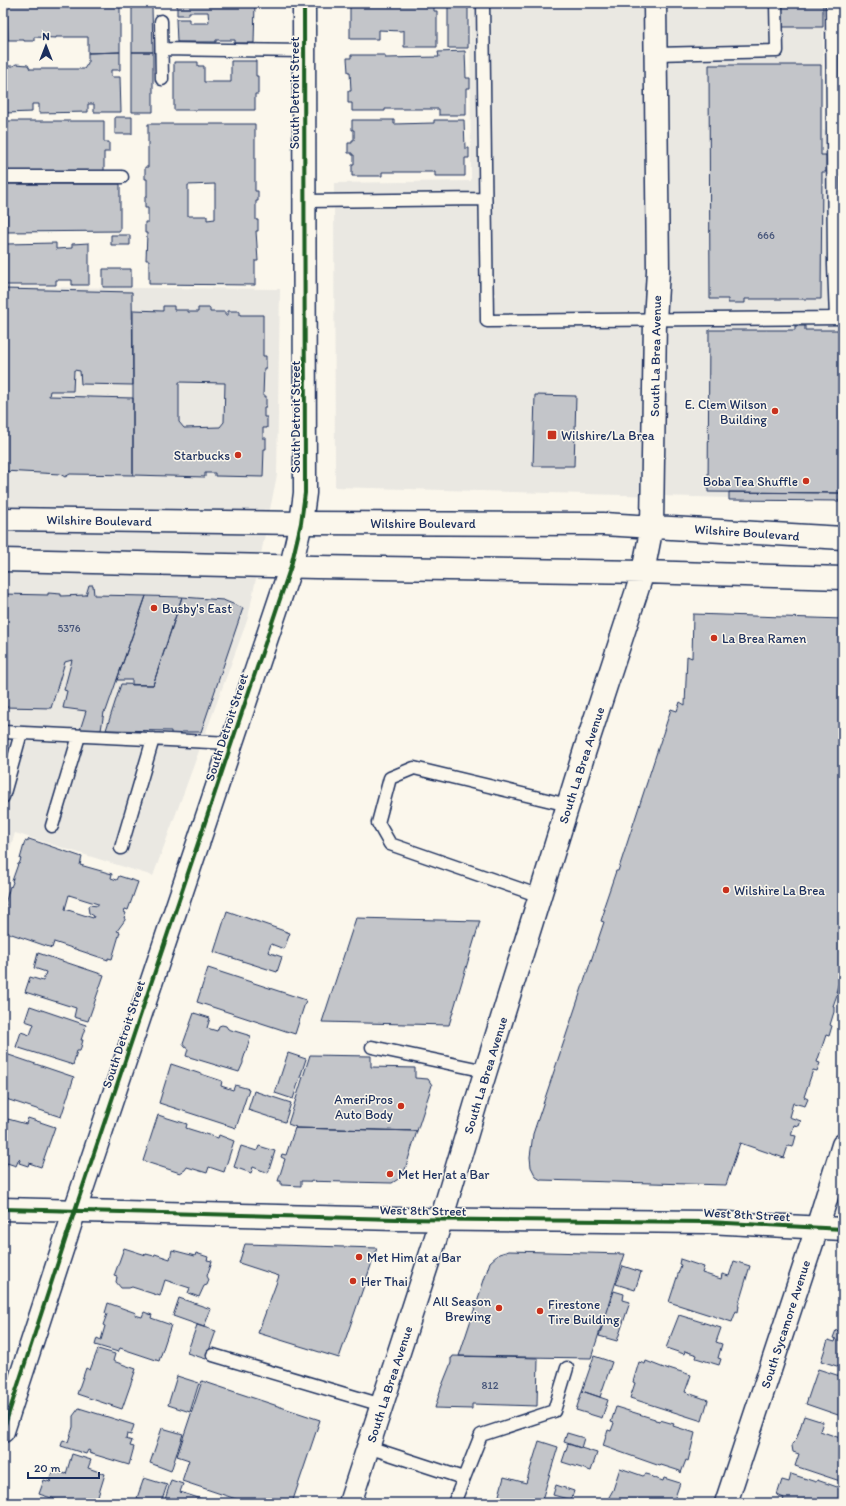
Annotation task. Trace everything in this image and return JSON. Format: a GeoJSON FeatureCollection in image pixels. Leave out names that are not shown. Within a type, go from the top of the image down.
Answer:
{"type":"FeatureCollection","features":[{"type":"Feature","properties":{"kind":"main road","name":"South Detroit Street"},"geometry":{"type":"LineString","coordinates":[[3,1431],[74,1210],[291,566],[301,523],[305,493],[304,3]]}},
{"type":"Feature","properties":{"kind":"main road","name":"South La Brea Avenue"},"geometry":{"type":"LineString","coordinates":[[350,1503],[441,1220],[568,805],[643,572],[652,526],[655,320],[658,271],[656,3]]}},
{"type":"Feature","properties":{"kind":"main road","name":"Wilshire Boulevard"},"geometry":{"type":"LineString","coordinates":[[3,519],[301,523],[603,524],[843,538]]}},
{"type":"Feature","properties":{"kind":"main road"},"geometry":{"type":"LineString","coordinates":[[3,560],[643,572],[843,578]]}},
{"type":"Feature","properties":{"kind":"main road","name":"South Sycamore Avenue"},"geometry":{"type":"LineString","coordinates":[[726,1503],[818,1228],[843,1145]]}},
{"type":"Feature","properties":{"kind":"main road","name":"West 8th Street"},"geometry":{"type":"LineString","coordinates":[[3,1209],[441,1220],[708,1222],[843,1229]]}},
{"type":"Feature","properties":{"kind":"lane"},"geometry":{"type":"LineString","coordinates":[[483,3],[486,320],[840,318],[834,265],[838,154],[832,3]]}},
{"type":"Feature","properties":{"kind":"lane"},"geometry":{"type":"LineString","coordinates":[[656,54],[777,51],[776,3]]}},
{"type":"Feature","properties":{"kind":"lane"},"geometry":{"type":"LineString","coordinates":[[161,21],[162,79]]}},
{"type":"Feature","properties":{"kind":"lane"},"geometry":{"type":"LineString","coordinates":[[162,49],[304,51]]}},
{"type":"Feature","properties":{"kind":"lane"},"geometry":{"type":"LineString","coordinates":[[3,177],[122,177]]}},
{"type":"Feature","properties":{"kind":"lane"},"geometry":{"type":"LineString","coordinates":[[305,201],[485,199]]}},
{"type":"Feature","properties":{"kind":"lane"},"geometry":{"type":"LineString","coordinates":[[3,732],[231,743]]}},
{"type":"Feature","properties":{"kind":"lane"},"geometry":{"type":"LineString","coordinates":[[3,796],[21,733]]}},
{"type":"Feature","properties":{"kind":"lane"},"geometry":{"type":"LineString","coordinates":[[52,826],[79,736]]}},
{"type":"Feature","properties":{"kind":"lane"},"geometry":{"type":"LineString","coordinates":[[121,848],[153,739]]}},
{"type":"Feature","properties":{"kind":"lane"},"geometry":{"type":"LineString","coordinates":[[540,896],[390,844],[378,823],[390,778],[414,768],[568,805]]}},
{"type":"Feature","properties":{"kind":"lane"},"geometry":{"type":"LineString","coordinates":[[372,1047],[486,1071]]}},
{"type":"Feature","properties":{"kind":"lane"},"geometry":{"type":"LineString","coordinates":[[212,1355],[382,1405]]}},
{"type":"Feature","properties":{"kind":"lane"},"geometry":{"type":"LineString","coordinates":[[454,1503],[481,1435],[554,1412],[567,1368]]}},
{"type":"Feature","properties":{"kind":"lane"},"geometry":{"type":"LineString","coordinates":[[368,1447],[463,1478]]}},
{"type":"Feature","properties":{"kind":"shaded area"},"geometry":{"type":"Polygon","coordinates":[[[470,3],[823,3],[823,130],[843,131],[843,501],[335,487],[334,183],[471,181],[470,3]]]}},
{"type":"Feature","properties":{"kind":"shaded area"},"geometry":{"type":"Polygon","coordinates":[[[3,287],[280,289],[277,475],[248,618],[153,876],[15,833],[3,869],[3,287]]]}},
{"type":"Feature","properties":{"kind":"building"},"geometry":{"type":"Polygon","coordinates":[[[6,3],[120,3],[120,52],[88,53],[88,37],[34,37],[34,41],[8,40],[6,3]]]}},
{"type":"Feature","properties":{"kind":"building"},"geometry":{"type":"Polygon","coordinates":[[[177,3],[255,3],[254,43],[235,43],[235,40],[216,40],[216,42],[177,42],[176,19],[189,19],[189,23],[209,23],[208,12],[189,12],[189,15],[177,15],[177,3]]]}},
{"type":"Feature","properties":{"kind":"building"},"geometry":{"type":"Polygon","coordinates":[[[350,3],[434,3],[434,11],[437,11],[437,47],[404,47],[404,30],[379,30],[379,39],[350,39],[350,3]]]}},
{"type":"Feature","properties":{"kind":"building"},"geometry":{"type":"Polygon","coordinates":[[[448,3],[468,3],[468,48],[448,48],[448,3]]]}},
{"type":"Feature","properties":{"kind":"building"},"geometry":{"type":"Polygon","coordinates":[[[781,3],[823,3],[823,27],[781,27],[781,3]]]}},
{"type":"Feature","properties":{"kind":"building"},"geometry":{"type":"Polygon","coordinates":[[[132,7],[152,7],[153,52],[132,52],[132,7]]]}},
{"type":"Feature","properties":{"kind":"building"},"geometry":{"type":"Polygon","coordinates":[[[465,51],[466,78],[470,78],[470,88],[466,88],[466,115],[439,115],[439,109],[385,109],[385,111],[352,111],[352,103],[348,103],[348,91],[351,91],[350,72],[348,72],[347,58],[351,58],[351,55],[385,55],[385,58],[439,57],[438,52],[465,51]]]}},
{"type":"Feature","properties":{"kind":"building"},"geometry":{"type":"Polygon","coordinates":[[[120,52],[120,70],[111,70],[111,77],[120,77],[121,112],[94,112],[94,104],[88,104],[88,112],[39,113],[39,104],[32,104],[32,112],[6,113],[7,66],[13,66],[16,64],[28,65],[30,69],[84,69],[88,63],[88,53],[120,52]]]}},
{"type":"Feature","properties":{"kind":"building"},"geometry":{"type":"Polygon","coordinates":[[[132,52],[153,52],[153,112],[132,112],[132,52]]]}},
{"type":"Feature","properties":{"kind":"building"},"geometry":{"type":"Polygon","coordinates":[[[231,61],[256,61],[258,94],[255,94],[255,110],[174,110],[174,62],[198,62],[198,66],[204,66],[204,82],[231,82],[231,61]]]}},
{"type":"Feature","properties":{"kind":"building"},"geometry":{"type":"Polygon","coordinates":[[[709,65],[821,65],[821,155],[826,155],[826,172],[822,172],[821,299],[745,299],[745,303],[728,303],[728,299],[710,299],[709,65]]]}},
{"type":"Feature","properties":{"kind":"building"},"geometry":{"type":"Polygon","coordinates":[[[115,117],[132,117],[132,134],[115,134],[115,117]]]}},
{"type":"Feature","properties":{"kind":"building"},"geometry":{"type":"Polygon","coordinates":[[[352,120],[394,120],[394,124],[434,123],[434,120],[464,120],[465,148],[469,148],[469,158],[465,158],[465,176],[435,176],[435,172],[382,172],[382,176],[352,176],[354,155],[352,155],[352,153],[348,153],[348,143],[352,143],[352,140],[354,140],[352,120]]]}},
{"type":"Feature","properties":{"kind":"building"},"geometry":{"type":"Polygon","coordinates":[[[7,121],[104,121],[104,142],[109,142],[109,152],[104,152],[104,173],[7,173],[7,152],[3,152],[3,141],[7,141],[7,121]]]}},
{"type":"Feature","properties":{"kind":"building"},"geometry":{"type":"Polygon","coordinates":[[[148,124],[255,124],[255,191],[258,191],[258,201],[256,201],[256,220],[258,220],[258,231],[256,231],[258,261],[255,261],[255,285],[149,284],[149,260],[146,260],[147,233],[145,233],[145,222],[148,222],[148,208],[145,208],[147,179],[145,179],[145,167],[148,167],[148,124]],[[215,184],[188,185],[188,216],[207,216],[207,220],[215,219],[215,184]]]}},
{"type":"Feature","properties":{"kind":"building"},"geometry":{"type":"Polygon","coordinates":[[[7,184],[120,184],[120,231],[7,232],[7,184]]]}},
{"type":"Feature","properties":{"kind":"building"},"geometry":{"type":"Polygon","coordinates":[[[111,235],[130,235],[130,245],[111,245],[111,235]]]}},
{"type":"Feature","properties":{"kind":"building"},"geometry":{"type":"Polygon","coordinates":[[[56,243],[56,249],[72,248],[72,244],[89,243],[89,285],[72,285],[72,280],[56,280],[56,285],[6,285],[6,244],[56,243]]]}},
{"type":"Feature","properties":{"kind":"building"},"geometry":{"type":"Polygon","coordinates":[[[103,269],[131,269],[131,287],[103,287],[103,269]]]}},
{"type":"Feature","properties":{"kind":"building"},"geometry":{"type":"Polygon","coordinates":[[[3,289],[132,292],[133,385],[81,384],[80,371],[74,370],[73,391],[50,391],[49,396],[133,398],[133,475],[70,474],[65,477],[60,474],[3,471],[3,289]]]}},
{"type":"Feature","properties":{"kind":"building"},"geometry":{"type":"Polygon","coordinates":[[[163,306],[174,306],[174,310],[188,310],[188,312],[198,312],[198,308],[210,308],[210,312],[225,312],[225,315],[228,315],[228,311],[240,311],[240,315],[263,315],[263,356],[266,356],[266,368],[264,368],[263,396],[266,396],[264,417],[267,417],[267,428],[263,428],[263,438],[266,438],[266,449],[264,449],[263,477],[215,476],[215,473],[205,473],[205,477],[133,475],[133,310],[163,311],[163,306]],[[179,382],[179,422],[184,428],[220,427],[224,422],[225,383],[179,382]]]}},
{"type":"Feature","properties":{"kind":"building","name":"E. Clem Wilson Building"},"geometry":{"type":"Polygon","coordinates":[[[795,326],[805,326],[805,330],[841,330],[840,493],[708,492],[709,330],[795,330],[795,326]]]}},
{"type":"Feature","properties":{"kind":"building"},"geometry":{"type":"Polygon","coordinates":[[[535,395],[576,396],[574,466],[533,466],[535,395]]]}},
{"type":"Feature","properties":{"kind":"building"},"geometry":{"type":"Polygon","coordinates":[[[841,395],[843,395],[843,493],[840,493],[841,395]]]}},
{"type":"Feature","properties":{"kind":"building"},"geometry":{"type":"Polygon","coordinates":[[[729,492],[840,493],[840,501],[729,500],[729,492]]]}},
{"type":"Feature","properties":{"kind":"building"},"geometry":{"type":"Polygon","coordinates":[[[89,585],[93,585],[94,595],[146,596],[106,711],[104,712],[101,730],[80,730],[86,711],[63,708],[67,691],[64,690],[72,660],[65,662],[51,708],[3,707],[3,594],[48,595],[48,593],[61,594],[61,596],[86,595],[89,585]]]}},
{"type":"Feature","properties":{"kind":"building"},"geometry":{"type":"Polygon","coordinates":[[[146,596],[182,597],[153,685],[132,685],[132,680],[117,680],[146,596]]]}},
{"type":"Feature","properties":{"kind":"building"},"geometry":{"type":"Polygon","coordinates":[[[182,597],[223,600],[243,608],[201,732],[181,732],[181,736],[171,736],[171,731],[106,730],[121,684],[153,685],[182,597]]]}},
{"type":"Feature","properties":{"kind":"building","name":"Wilshire La Brea"},"geometry":{"type":"Polygon","coordinates":[[[693,614],[843,619],[843,980],[840,979],[836,992],[838,992],[833,1006],[834,1012],[830,1025],[832,1026],[829,1036],[826,1035],[817,1062],[820,1063],[817,1071],[813,1070],[804,1097],[808,1099],[805,1106],[793,1103],[789,1117],[801,1121],[799,1126],[794,1125],[791,1135],[796,1136],[793,1147],[788,1146],[784,1158],[740,1143],[726,1185],[541,1180],[536,1177],[531,1167],[530,1157],[533,1134],[604,922],[601,921],[605,909],[603,909],[616,871],[618,871],[671,709],[677,711],[680,702],[685,705],[687,656],[692,658],[693,614]]]}},
{"type":"Feature","properties":{"kind":"building"},"geometry":{"type":"Polygon","coordinates":[[[29,839],[82,857],[80,865],[112,874],[111,878],[117,880],[119,876],[138,882],[128,910],[125,909],[125,920],[117,931],[120,932],[112,959],[108,958],[108,960],[54,942],[52,948],[3,931],[3,909],[6,904],[10,886],[11,887],[21,859],[25,841],[27,842],[29,839]],[[69,895],[65,909],[93,918],[94,916],[89,913],[88,907],[89,905],[98,906],[98,904],[69,895]]]}},
{"type":"Feature","properties":{"kind":"building"},"geometry":{"type":"Polygon","coordinates":[[[227,911],[290,933],[284,949],[271,944],[268,952],[282,957],[277,972],[214,952],[227,911]]]}},
{"type":"Feature","properties":{"kind":"building"},"geometry":{"type":"Polygon","coordinates":[[[356,918],[480,921],[449,1025],[322,1022],[356,918]]]}},
{"type":"Feature","properties":{"kind":"building"},"geometry":{"type":"Polygon","coordinates":[[[38,953],[104,975],[88,1021],[74,1017],[76,1008],[25,992],[30,977],[43,981],[46,972],[34,968],[38,953]]]}},
{"type":"Feature","properties":{"kind":"building"},"geometry":{"type":"Polygon","coordinates":[[[208,968],[306,1000],[295,1034],[197,1002],[208,968]]]}},
{"type":"Feature","properties":{"kind":"building"},"geometry":{"type":"Polygon","coordinates":[[[30,1006],[86,1025],[81,1040],[83,1040],[80,1051],[77,1051],[73,1065],[16,1047],[21,1032],[30,1035],[34,1024],[25,1021],[30,1006]]]}},
{"type":"Feature","properties":{"kind":"building"},"geometry":{"type":"Polygon","coordinates":[[[194,1013],[210,1018],[207,1028],[217,1031],[219,1026],[222,1025],[226,1026],[228,1029],[251,1036],[239,1072],[186,1056],[188,1049],[183,1044],[194,1013]]]}},
{"type":"Feature","properties":{"kind":"building"},"geometry":{"type":"Polygon","coordinates":[[[3,1053],[74,1077],[61,1117],[3,1098],[3,1053]]]}},
{"type":"Feature","properties":{"kind":"building"},"geometry":{"type":"Polygon","coordinates":[[[288,1053],[306,1059],[293,1099],[275,1093],[288,1053]]]}},
{"type":"Feature","properties":{"kind":"building"},"geometry":{"type":"Polygon","coordinates":[[[310,1055],[371,1056],[371,1067],[415,1068],[415,1078],[428,1079],[432,1085],[417,1131],[295,1128],[296,1127],[288,1124],[310,1055]]]}},
{"type":"Feature","properties":{"kind":"building"},"geometry":{"type":"Polygon","coordinates":[[[171,1064],[222,1081],[221,1086],[233,1090],[235,1085],[249,1089],[236,1128],[159,1103],[171,1064]]]}},
{"type":"Feature","properties":{"kind":"building"},"geometry":{"type":"Polygon","coordinates":[[[254,1091],[291,1103],[285,1122],[248,1110],[254,1091]]]}},
{"type":"Feature","properties":{"kind":"building"},"geometry":{"type":"Polygon","coordinates":[[[158,1115],[187,1124],[186,1128],[218,1138],[219,1135],[234,1141],[224,1172],[209,1167],[207,1173],[187,1167],[180,1173],[143,1161],[158,1115]]]}},
{"type":"Feature","properties":{"kind":"building"},"geometry":{"type":"Polygon","coordinates":[[[28,1118],[55,1127],[41,1167],[29,1163],[28,1166],[19,1163],[19,1159],[16,1166],[7,1163],[6,1167],[3,1167],[3,1124],[6,1125],[8,1119],[26,1124],[28,1118]]]}},
{"type":"Feature","properties":{"kind":"building"},"geometry":{"type":"Polygon","coordinates":[[[295,1128],[417,1131],[403,1176],[392,1183],[301,1181],[301,1186],[281,1185],[281,1181],[278,1181],[285,1159],[281,1157],[282,1154],[286,1155],[295,1128]]]}},
{"type":"Feature","properties":{"kind":"building"},"geometry":{"type":"Polygon","coordinates":[[[241,1146],[257,1151],[259,1146],[275,1151],[268,1173],[253,1167],[251,1173],[234,1167],[241,1146]]]}},
{"type":"Feature","properties":{"kind":"building"},"geometry":{"type":"Polygon","coordinates":[[[245,1244],[377,1248],[339,1358],[258,1333],[279,1276],[239,1263],[245,1244]]]}},
{"type":"Feature","properties":{"kind":"building"},"geometry":{"type":"Polygon","coordinates":[[[124,1248],[146,1255],[154,1256],[155,1254],[170,1259],[172,1250],[195,1256],[196,1253],[208,1257],[207,1260],[212,1261],[207,1276],[209,1280],[207,1285],[204,1286],[199,1297],[188,1293],[190,1288],[165,1280],[160,1296],[132,1287],[121,1288],[116,1282],[117,1277],[114,1276],[124,1248]]]}},
{"type":"Feature","properties":{"kind":"building","name":"Firestone Tire Building"},"geometry":{"type":"Polygon","coordinates":[[[509,1251],[625,1254],[591,1358],[459,1356],[490,1262],[499,1254],[509,1251]]]}},
{"type":"Feature","properties":{"kind":"building"},"geometry":{"type":"Polygon","coordinates":[[[680,1259],[704,1267],[702,1273],[721,1279],[722,1274],[729,1276],[734,1261],[750,1266],[738,1306],[738,1312],[736,1311],[732,1322],[669,1302],[681,1265],[679,1264],[680,1259]]]}},
{"type":"Feature","properties":{"kind":"building"},"geometry":{"type":"Polygon","coordinates":[[[623,1266],[641,1272],[635,1290],[616,1284],[623,1266]]]}},
{"type":"Feature","properties":{"kind":"building"},"geometry":{"type":"Polygon","coordinates":[[[614,1291],[624,1294],[623,1300],[630,1302],[617,1341],[599,1336],[614,1291]]]}},
{"type":"Feature","properties":{"kind":"building"},"geometry":{"type":"Polygon","coordinates":[[[179,1298],[211,1309],[204,1327],[173,1316],[179,1298]]]}},
{"type":"Feature","properties":{"kind":"building"},"geometry":{"type":"Polygon","coordinates":[[[108,1303],[136,1313],[135,1315],[142,1317],[144,1312],[152,1315],[151,1318],[171,1325],[159,1361],[120,1348],[118,1352],[95,1345],[97,1338],[101,1340],[105,1326],[103,1325],[107,1314],[105,1313],[108,1303]]]}},
{"type":"Feature","properties":{"kind":"building"},"geometry":{"type":"Polygon","coordinates":[[[679,1315],[721,1328],[716,1342],[722,1344],[718,1358],[721,1359],[719,1365],[696,1358],[697,1355],[685,1351],[684,1354],[666,1348],[679,1315]]]}},
{"type":"Feature","properties":{"kind":"building"},"geometry":{"type":"Polygon","coordinates":[[[843,1317],[843,1368],[821,1361],[828,1340],[835,1342],[836,1339],[833,1338],[836,1330],[839,1331],[843,1317]]]}},
{"type":"Feature","properties":{"kind":"building"},"geometry":{"type":"Polygon","coordinates":[[[197,1325],[216,1331],[206,1359],[187,1353],[197,1325]]]}},
{"type":"Feature","properties":{"kind":"building"},"geometry":{"type":"Polygon","coordinates":[[[98,1349],[115,1354],[113,1361],[136,1369],[122,1409],[77,1394],[86,1368],[90,1370],[98,1349]]]}},
{"type":"Feature","properties":{"kind":"building"},"geometry":{"type":"Polygon","coordinates":[[[453,1356],[538,1358],[537,1406],[472,1404],[472,1409],[435,1408],[451,1363],[451,1358],[453,1356]]]}},
{"type":"Feature","properties":{"kind":"building"},"geometry":{"type":"Polygon","coordinates":[[[594,1356],[612,1362],[600,1397],[582,1391],[594,1356]]]}},
{"type":"Feature","properties":{"kind":"building"},"geometry":{"type":"Polygon","coordinates":[[[646,1361],[669,1370],[669,1368],[691,1375],[685,1392],[708,1400],[702,1421],[630,1398],[635,1383],[633,1382],[639,1362],[645,1364],[646,1361]]]}},
{"type":"Feature","properties":{"kind":"building"},"geometry":{"type":"Polygon","coordinates":[[[818,1369],[843,1377],[843,1412],[841,1416],[806,1404],[818,1369]]]}},
{"type":"Feature","properties":{"kind":"building"},"geometry":{"type":"Polygon","coordinates":[[[177,1376],[199,1383],[190,1412],[168,1405],[177,1376]]]}},
{"type":"Feature","properties":{"kind":"building"},"geometry":{"type":"Polygon","coordinates":[[[202,1381],[320,1420],[292,1503],[248,1503],[182,1481],[189,1460],[177,1456],[202,1381]]]}},
{"type":"Feature","properties":{"kind":"building"},"geometry":{"type":"Polygon","coordinates":[[[582,1391],[608,1400],[602,1418],[576,1410],[582,1391]]]}},
{"type":"Feature","properties":{"kind":"building"},"geometry":{"type":"Polygon","coordinates":[[[616,1407],[655,1420],[674,1424],[673,1426],[695,1433],[688,1461],[686,1460],[681,1473],[680,1471],[661,1465],[660,1466],[603,1446],[608,1430],[611,1431],[614,1423],[611,1422],[616,1407]]]}},
{"type":"Feature","properties":{"kind":"building"},"geometry":{"type":"Polygon","coordinates":[[[79,1408],[134,1425],[131,1435],[127,1434],[126,1439],[132,1441],[130,1446],[134,1447],[129,1465],[89,1453],[90,1451],[88,1450],[86,1454],[61,1446],[63,1440],[68,1442],[73,1427],[73,1416],[79,1408]]]}},
{"type":"Feature","properties":{"kind":"building"},"geometry":{"type":"Polygon","coordinates":[[[804,1416],[823,1422],[820,1431],[843,1439],[843,1482],[795,1466],[799,1454],[793,1452],[792,1444],[796,1440],[804,1416]]]}},
{"type":"Feature","properties":{"kind":"building"},"geometry":{"type":"Polygon","coordinates":[[[162,1428],[183,1434],[171,1471],[150,1463],[162,1428]]]}},
{"type":"Feature","properties":{"kind":"building"},"geometry":{"type":"Polygon","coordinates":[[[567,1433],[584,1438],[581,1448],[564,1442],[567,1433]]]}},
{"type":"Feature","properties":{"kind":"building"},"geometry":{"type":"Polygon","coordinates":[[[539,1441],[558,1447],[541,1503],[509,1503],[498,1499],[504,1477],[526,1483],[539,1441]]]}},
{"type":"Feature","properties":{"kind":"building"},"geometry":{"type":"Polygon","coordinates":[[[568,1444],[597,1453],[591,1471],[562,1462],[568,1444]]]}},
{"type":"Feature","properties":{"kind":"building"},"geometry":{"type":"Polygon","coordinates":[[[72,1454],[91,1460],[88,1468],[105,1474],[96,1503],[67,1503],[39,1494],[44,1480],[50,1482],[51,1481],[49,1480],[54,1471],[66,1474],[72,1454]]]}},
{"type":"Feature","properties":{"kind":"building"},"geometry":{"type":"Polygon","coordinates":[[[620,1468],[643,1476],[646,1474],[650,1475],[663,1481],[664,1478],[680,1483],[673,1503],[609,1503],[609,1497],[613,1490],[620,1468]]]}},
{"type":"Feature","properties":{"kind":"building"},"geometry":{"type":"Polygon","coordinates":[[[791,1474],[816,1482],[817,1480],[843,1489],[843,1503],[782,1503],[784,1498],[777,1495],[782,1480],[789,1482],[791,1474]]]}},
{"type":"Feature","properties":{"kind":"building"},"geometry":{"type":"Polygon","coordinates":[[[144,1478],[167,1485],[161,1503],[151,1503],[137,1498],[144,1478]]]}},
{"type":"Feature","properties":{"kind":"building"},"geometry":{"type":"Polygon","coordinates":[[[171,1480],[183,1484],[180,1492],[214,1503],[164,1503],[171,1480]]]}},
{"type":"Feature","properties":{"kind":"building"},"geometry":{"type":"Polygon","coordinates":[[[556,1485],[574,1491],[571,1500],[553,1495],[556,1485]]]}},
{"type":"Feature","properties":{"kind":"cycle path"},"geometry":{"type":"LineString","coordinates":[[3,1431],[75,1210],[291,566],[301,523],[305,493],[304,3]]}},
{"type":"Feature","properties":{"kind":"cycle path"},"geometry":{"type":"LineString","coordinates":[[3,1209],[396,1219],[708,1222],[843,1229]]}},
{"type":"Feature","properties":{"kind":"place","name":"E. Clem Wilson Building"},"geometry":{"type":"Point","coordinates":[775,411]}},
{"type":"Feature","properties":{"kind":"place","name":"Wilshire/La Brea"},"geometry":{"type":"Point","coordinates":[552,435]}},
{"type":"Feature","properties":{"kind":"place","name":"Starbucks"},"geometry":{"type":"Point","coordinates":[238,455]}},
{"type":"Feature","properties":{"kind":"place","name":"Boba Tea Shuffle"},"geometry":{"type":"Point","coordinates":[806,481]}},
{"type":"Feature","properties":{"kind":"place","name":"Busby's East"},"geometry":{"type":"Point","coordinates":[154,608]}},
{"type":"Feature","properties":{"kind":"place","name":"La Brea Ramen"},"geometry":{"type":"Point","coordinates":[714,638]}},
{"type":"Feature","properties":{"kind":"place","name":"Wilshire La Brea"},"geometry":{"type":"Point","coordinates":[726,890]}},
{"type":"Feature","properties":{"kind":"place","name":"AmeriPros Auto Body"},"geometry":{"type":"Point","coordinates":[401,1106]}},
{"type":"Feature","properties":{"kind":"place","name":"Met Her at a Bar"},"geometry":{"type":"Point","coordinates":[390,1174]}},
{"type":"Feature","properties":{"kind":"place","name":"Met Him at a Bar"},"geometry":{"type":"Point","coordinates":[359,1257]}},
{"type":"Feature","properties":{"kind":"place","name":"Her Thai"},"geometry":{"type":"Point","coordinates":[353,1281]}},
{"type":"Feature","properties":{"kind":"place","name":"All Season Brewing"},"geometry":{"type":"Point","coordinates":[499,1308]}},
{"type":"Feature","properties":{"kind":"place","name":"Firestone Tire Building"},"geometry":{"type":"Point","coordinates":[540,1311]}}]}
